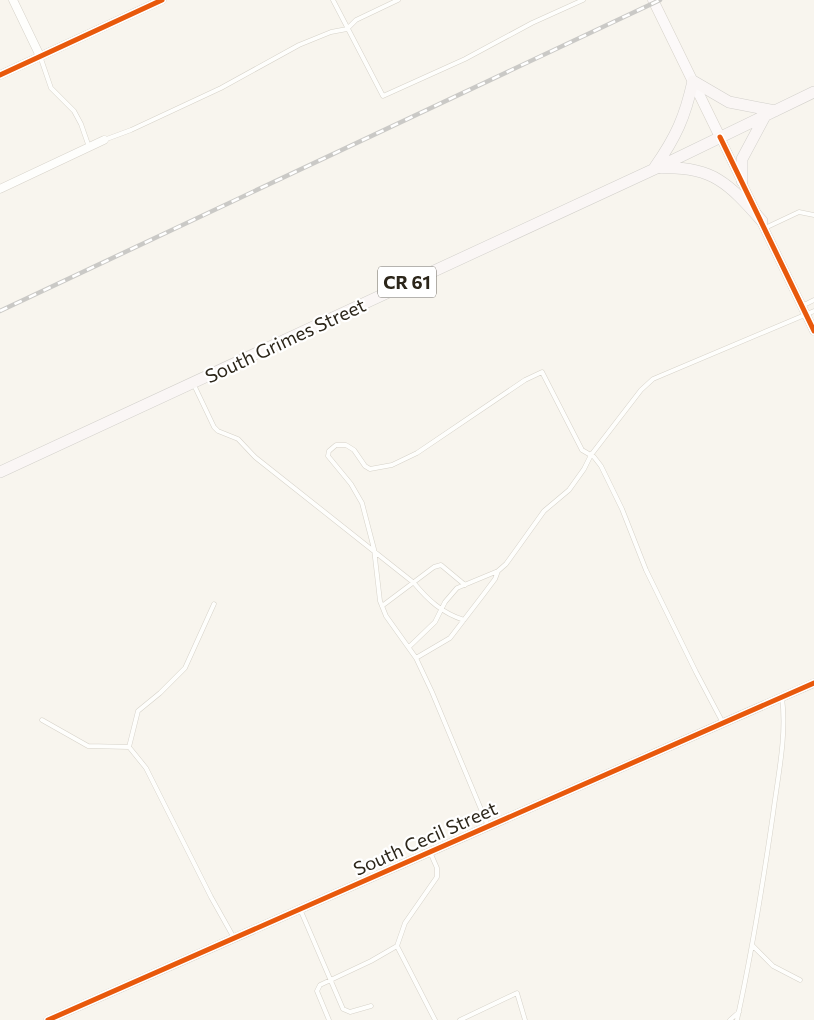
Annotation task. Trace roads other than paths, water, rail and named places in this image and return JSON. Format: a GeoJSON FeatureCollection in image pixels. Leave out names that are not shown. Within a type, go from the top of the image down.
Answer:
{"type":"FeatureCollection","features":[{"type":"Feature","properties":{"kind":"main road"},"geometry":{"type":"LineString","coordinates":[[653,0],[720,137]]}},
{"type":"Feature","properties":{"kind":"main road"},"geometry":{"type":"LineString","coordinates":[[693,81],[729,102],[770,113],[742,159],[742,181]]}},
{"type":"Feature","properties":{"kind":"main road"},"geometry":{"type":"LineString","coordinates":[[654,169],[672,143],[680,126],[693,81]]}},
{"type":"Feature","properties":{"kind":"main road","name":"South Grimes Street"},"geometry":{"type":"LineString","coordinates":[[0,472],[654,169],[814,92]]}},
{"type":"Feature","properties":{"kind":"main road"},"geometry":{"type":"LineString","coordinates":[[654,169],[683,167],[714,176],[736,192],[764,224]]}},
{"type":"Feature","properties":{"kind":"street"},"geometry":{"type":"LineString","coordinates":[[13,0],[40,56]]}},
{"type":"Feature","properties":{"kind":"street"},"geometry":{"type":"LineString","coordinates":[[0,75],[162,0]]}},
{"type":"Feature","properties":{"kind":"street"},"geometry":{"type":"LineString","coordinates":[[720,137],[764,224],[802,306],[810,312],[814,331]]}},
{"type":"Feature","properties":{"kind":"street"},"geometry":{"type":"LineString","coordinates":[[0,189],[104,140]]}},
{"type":"Feature","properties":{"kind":"street","name":"South Cecil Street"},"geometry":{"type":"LineString","coordinates":[[48,1020],[814,683]]}},
{"type":"Feature","properties":{"kind":"lane"},"geometry":{"type":"LineString","coordinates":[[333,0],[383,96],[464,59],[532,23],[583,0]]}},
{"type":"Feature","properties":{"kind":"lane"},"geometry":{"type":"LineString","coordinates":[[104,140],[131,130],[222,88],[299,44],[331,32],[347,30],[356,20],[398,0]]}},
{"type":"Feature","properties":{"kind":"lane"},"geometry":{"type":"LineString","coordinates":[[40,56],[52,88],[74,111],[89,147]]}},
{"type":"Feature","properties":{"kind":"lane"},"geometry":{"type":"LineString","coordinates":[[764,224],[799,212],[814,215]]}},
{"type":"Feature","properties":{"kind":"lane"},"geometry":{"type":"LineString","coordinates":[[802,306],[814,300]]}},
{"type":"Feature","properties":{"kind":"lane"},"geometry":{"type":"LineString","coordinates":[[409,647],[435,622],[445,602],[457,588],[498,571],[506,564],[544,511],[569,490],[584,469],[591,455],[641,390],[653,379],[810,312]]}},
{"type":"Feature","properties":{"kind":"lane"},"geometry":{"type":"LineString","coordinates":[[488,826],[416,658],[386,616],[380,601],[375,553],[362,503],[351,484],[328,456],[329,451],[336,445],[346,445],[354,450],[365,466],[370,468],[392,465],[417,453],[518,385],[542,372],[582,450],[591,455],[601,466],[622,509],[646,570],[723,723]]}},
{"type":"Feature","properties":{"kind":"lane"},"geometry":{"type":"LineString","coordinates":[[193,382],[214,427],[218,431],[238,438],[255,457],[414,582],[426,598],[441,610],[464,620]]}},
{"type":"Feature","properties":{"kind":"lane"},"geometry":{"type":"LineString","coordinates":[[382,606],[434,567],[441,565],[465,584]]}},
{"type":"Feature","properties":{"kind":"lane"},"geometry":{"type":"LineString","coordinates":[[416,658],[450,638],[495,579],[498,571]]}},
{"type":"Feature","properties":{"kind":"lane"},"geometry":{"type":"LineString","coordinates":[[129,746],[138,710],[160,693],[185,668],[214,604]]}},
{"type":"Feature","properties":{"kind":"lane"},"geometry":{"type":"LineString","coordinates":[[737,1020],[760,907],[782,747],[784,714],[782,697]]}},
{"type":"Feature","properties":{"kind":"lane"},"geometry":{"type":"LineString","coordinates":[[42,720],[88,746],[129,746]]}},
{"type":"Feature","properties":{"kind":"lane"},"geometry":{"type":"LineString","coordinates":[[129,746],[146,768],[211,897],[234,938]]}},
{"type":"Feature","properties":{"kind":"lane"},"geometry":{"type":"LineString","coordinates":[[329,1020],[317,991],[320,985],[371,961],[397,946],[405,923],[437,877],[437,868],[430,852]]}},
{"type":"Feature","properties":{"kind":"lane"},"geometry":{"type":"LineString","coordinates":[[300,909],[343,1009],[350,1012],[371,1006]]}},
{"type":"Feature","properties":{"kind":"lane"},"geometry":{"type":"LineString","coordinates":[[752,944],[773,966],[800,980]]}},
{"type":"Feature","properties":{"kind":"lane"},"geometry":{"type":"LineString","coordinates":[[397,946],[435,1020]]}},
{"type":"Feature","properties":{"kind":"lane"},"geometry":{"type":"LineString","coordinates":[[460,1020],[516,993],[525,1020]]}},
{"type":"Feature","properties":{"kind":"lane"},"geometry":{"type":"LineString","coordinates":[[730,1020],[739,1012]]}},
{"type":"Feature","properties":{"kind":"railway"},"geometry":{"type":"LineString","coordinates":[[0,311],[660,0]]}}]}
